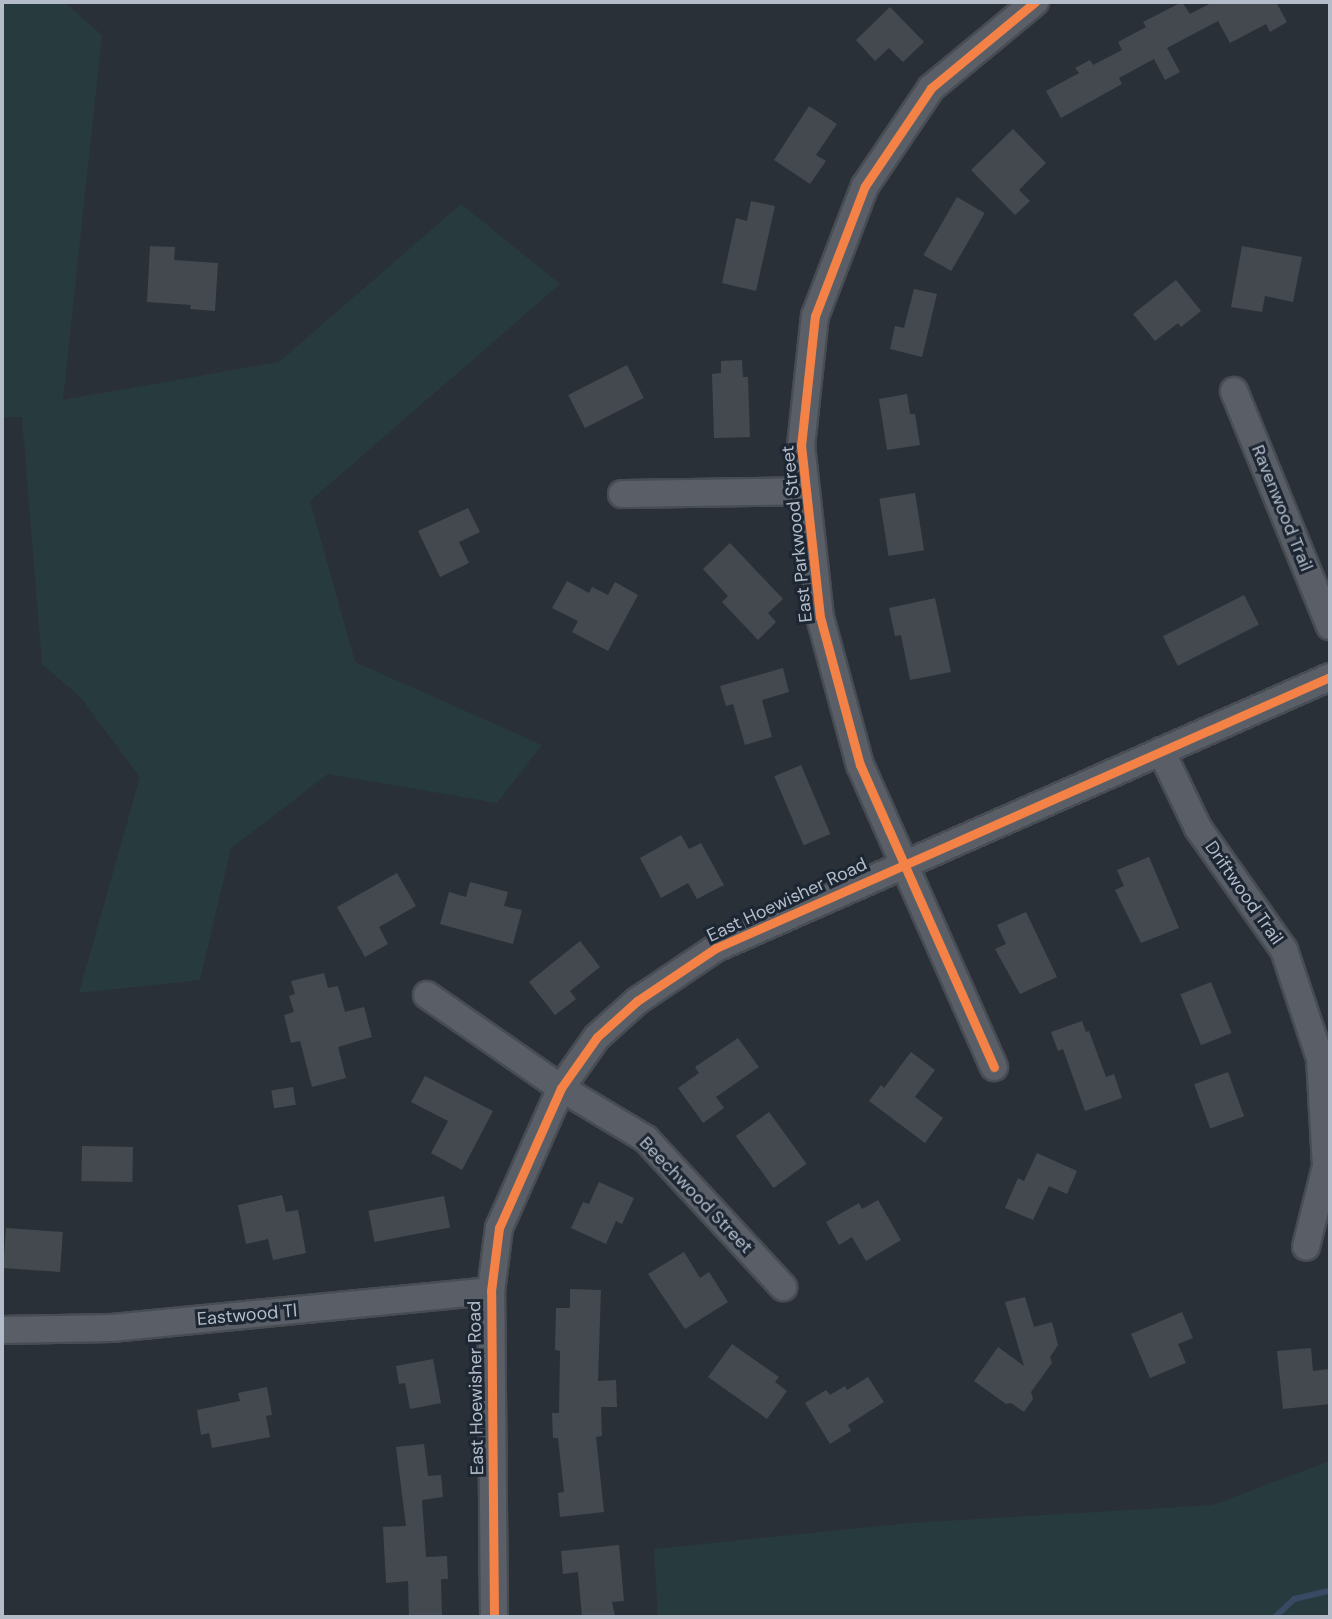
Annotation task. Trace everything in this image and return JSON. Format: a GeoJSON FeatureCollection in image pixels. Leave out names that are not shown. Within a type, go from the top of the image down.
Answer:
{"type":"FeatureCollection","features":[{"type":"Feature","properties":{"kind":"street","name":"East Parkwood Street"},"geometry":{"type":"LineString","coordinates":[[995,1067],[860,765],[820,617],[801,446],[815,316],[865,186],[931,88],[1035,2]]}},
{"type":"Feature","properties":{"kind":"street","name":"Ravenwood Trail"},"geometry":{"type":"LineString","coordinates":[[1234,391],[1330,626]]}},
{"type":"Feature","properties":{"kind":"street"},"geometry":{"type":"LineString","coordinates":[[622,494],[804,491]]}},
{"type":"Feature","properties":{"kind":"street","name":"East Hoewisher Road"},"geometry":{"type":"LineString","coordinates":[[494,1617],[491,1291],[499,1228],[561,1087],[597,1037],[637,1001],[716,948],[1330,677]]}},
{"type":"Feature","properties":{"kind":"street","name":"Driftwood Trail"},"geometry":{"type":"LineString","coordinates":[[1161,751],[1198,828],[1284,950],[1320,1058],[1326,1166],[1306,1247]]}},
{"type":"Feature","properties":{"kind":"street","name":"Beechwood Street"},"geometry":{"type":"LineString","coordinates":[[427,995],[561,1087],[646,1139],[783,1287]]}},
{"type":"Feature","properties":{"kind":"street","name":"Eastwood Tl"},"geometry":{"type":"LineString","coordinates":[[2,1330],[111,1328],[491,1291]]}},
{"type":"Feature","properties":{"kind":"green space"},"geometry":{"type":"Polygon","coordinates":[[[2,2],[64,2],[102,35],[63,400],[279,362],[461,204],[560,284],[310,501],[355,662],[542,745],[497,803],[328,774],[231,848],[200,980],[79,993],[140,777],[81,698],[42,664],[22,417],[2,417],[2,2]]]}},
{"type":"Feature","properties":{"kind":"green space"},"geometry":{"type":"Polygon","coordinates":[[[1330,1461],[1330,1617],[658,1617],[654,1549],[910,1523],[1213,1505],[1330,1461]]]}},
{"type":"Feature","properties":{"kind":"building"},"geometry":{"type":"Polygon","coordinates":[[[1182,2],[1190,14],[1213,2],[1276,2],[1287,22],[1270,32],[1266,24],[1230,43],[1218,21],[1167,48],[1180,72],[1165,80],[1154,59],[1119,78],[1122,84],[1061,118],[1046,91],[1079,73],[1075,68],[1090,60],[1093,65],[1122,50],[1118,42],[1146,27],[1143,22],[1182,2]]]}},
{"type":"Feature","properties":{"kind":"building"},"geometry":{"type":"Polygon","coordinates":[[[890,7],[924,42],[903,62],[889,48],[875,61],[856,40],[890,7]]]}},
{"type":"Feature","properties":{"kind":"building"},"geometry":{"type":"Polygon","coordinates":[[[809,106],[837,124],[816,155],[826,161],[810,184],[774,160],[809,106]]]}},
{"type":"Feature","properties":{"kind":"building"},"geometry":{"type":"Polygon","coordinates":[[[1013,129],[1046,163],[1019,190],[1030,201],[1015,215],[971,170],[1013,129]]]}},
{"type":"Feature","properties":{"kind":"building"},"geometry":{"type":"Polygon","coordinates":[[[957,197],[985,213],[951,271],[924,255],[957,197]]]}},
{"type":"Feature","properties":{"kind":"building"},"geometry":{"type":"Polygon","coordinates":[[[751,201],[775,206],[756,291],[722,283],[736,218],[747,221],[751,201]]]}},
{"type":"Feature","properties":{"kind":"building"},"geometry":{"type":"Polygon","coordinates":[[[150,246],[175,247],[174,260],[218,263],[215,311],[190,309],[191,305],[147,302],[150,246]]]}},
{"type":"Feature","properties":{"kind":"building"},"geometry":{"type":"Polygon","coordinates":[[[1242,246],[1302,257],[1293,302],[1265,296],[1262,312],[1231,307],[1242,246]]]}},
{"type":"Feature","properties":{"kind":"building"},"geometry":{"type":"Polygon","coordinates":[[[1176,280],[1201,311],[1181,327],[1178,323],[1155,341],[1133,314],[1176,280]]]}},
{"type":"Feature","properties":{"kind":"building"},"geometry":{"type":"Polygon","coordinates":[[[914,289],[937,294],[922,357],[890,349],[895,326],[904,328],[914,289]]]}},
{"type":"Feature","properties":{"kind":"building"},"geometry":{"type":"Polygon","coordinates":[[[742,360],[743,377],[748,377],[750,437],[714,438],[712,374],[721,373],[721,361],[742,360]]]}},
{"type":"Feature","properties":{"kind":"building"},"geometry":{"type":"Polygon","coordinates":[[[627,365],[644,398],[585,428],[568,395],[627,365]]]}},
{"type":"Feature","properties":{"kind":"building"},"geometry":{"type":"Polygon","coordinates":[[[907,394],[910,414],[915,414],[920,445],[887,450],[879,399],[907,394]]]}},
{"type":"Feature","properties":{"kind":"building"},"geometry":{"type":"Polygon","coordinates":[[[915,493],[924,550],[889,556],[879,499],[915,493]]]}},
{"type":"Feature","properties":{"kind":"building"},"geometry":{"type":"Polygon","coordinates":[[[468,508],[480,532],[459,542],[469,563],[440,577],[418,531],[468,508]]]}},
{"type":"Feature","properties":{"kind":"building"},"geometry":{"type":"Polygon","coordinates":[[[730,543],[783,599],[768,613],[776,622],[758,640],[722,602],[728,596],[703,569],[730,543]]]}},
{"type":"Feature","properties":{"kind":"building"},"geometry":{"type":"Polygon","coordinates":[[[567,581],[589,593],[592,587],[608,595],[615,582],[638,595],[608,651],[572,632],[578,621],[552,608],[567,581]]]}},
{"type":"Feature","properties":{"kind":"building"},"geometry":{"type":"Polygon","coordinates":[[[1244,595],[1259,624],[1178,666],[1163,636],[1244,595]]]}},
{"type":"Feature","properties":{"kind":"building"},"geometry":{"type":"Polygon","coordinates":[[[935,598],[951,672],[910,680],[901,635],[895,636],[889,608],[935,598]]]}},
{"type":"Feature","properties":{"kind":"building"},"geometry":{"type":"Polygon","coordinates":[[[783,668],[789,692],[762,700],[772,737],[745,745],[733,704],[726,706],[720,686],[783,668]]]}},
{"type":"Feature","properties":{"kind":"building"},"geometry":{"type":"Polygon","coordinates":[[[801,765],[830,834],[804,845],[774,776],[801,765]]]}},
{"type":"Feature","properties":{"kind":"building"},"geometry":{"type":"Polygon","coordinates":[[[681,835],[689,849],[701,843],[724,885],[697,899],[688,883],[661,898],[640,858],[681,835]]]}},
{"type":"Feature","properties":{"kind":"building"},"geometry":{"type":"Polygon","coordinates":[[[1149,857],[1179,928],[1141,943],[1115,890],[1124,886],[1117,870],[1149,857]]]}},
{"type":"Feature","properties":{"kind":"building"},"geometry":{"type":"Polygon","coordinates":[[[397,873],[416,906],[379,927],[388,944],[365,957],[337,907],[397,873]]]}},
{"type":"Feature","properties":{"kind":"building"},"geometry":{"type":"Polygon","coordinates":[[[470,882],[508,892],[504,906],[522,910],[513,944],[440,924],[449,892],[466,897],[470,882]]]}},
{"type":"Feature","properties":{"kind":"building"},"geometry":{"type":"Polygon","coordinates":[[[1026,912],[1057,977],[1020,994],[995,949],[1006,944],[997,925],[1026,912]]]}},
{"type":"Feature","properties":{"kind":"building"},"geometry":{"type":"Polygon","coordinates":[[[580,941],[600,967],[570,991],[576,999],[555,1015],[529,982],[580,941]]]}},
{"type":"Feature","properties":{"kind":"building"},"geometry":{"type":"Polygon","coordinates":[[[324,973],[328,988],[338,986],[345,1012],[364,1007],[372,1037],[338,1047],[346,1078],[312,1087],[300,1041],[291,1043],[284,1015],[294,1012],[289,996],[295,994],[291,981],[324,973]]]}},
{"type":"Feature","properties":{"kind":"building"},"geometry":{"type":"Polygon","coordinates":[[[1211,982],[1232,1033],[1201,1045],[1180,994],[1211,982]]]}},
{"type":"Feature","properties":{"kind":"building"},"geometry":{"type":"Polygon","coordinates":[[[1082,1021],[1086,1032],[1089,1031],[1106,1077],[1114,1074],[1122,1098],[1085,1111],[1063,1049],[1058,1051],[1051,1032],[1082,1021]]]}},
{"type":"Feature","properties":{"kind":"building"},"geometry":{"type":"Polygon","coordinates":[[[738,1038],[759,1067],[716,1097],[724,1108],[703,1123],[678,1088],[699,1073],[695,1067],[738,1038]]]}},
{"type":"Feature","properties":{"kind":"building"},"geometry":{"type":"Polygon","coordinates":[[[911,1052],[935,1070],[915,1097],[943,1118],[925,1143],[869,1101],[881,1085],[884,1088],[911,1052]]]}},
{"type":"Feature","properties":{"kind":"building"},"geometry":{"type":"Polygon","coordinates":[[[1228,1072],[1244,1116],[1210,1128],[1194,1084],[1228,1072]]]}},
{"type":"Feature","properties":{"kind":"building"},"geometry":{"type":"Polygon","coordinates":[[[425,1076],[493,1111],[462,1170],[431,1153],[448,1121],[411,1102],[425,1076]]]}},
{"type":"Feature","properties":{"kind":"building"},"geometry":{"type":"Polygon","coordinates":[[[293,1087],[296,1105],[274,1108],[271,1090],[293,1087]]]}},
{"type":"Feature","properties":{"kind":"building"},"geometry":{"type":"Polygon","coordinates":[[[769,1112],[807,1164],[773,1188],[736,1136],[769,1112]]]}},
{"type":"Feature","properties":{"kind":"building"},"geometry":{"type":"Polygon","coordinates":[[[82,1146],[133,1147],[132,1182],[81,1181],[82,1146]]]}},
{"type":"Feature","properties":{"kind":"building"},"geometry":{"type":"Polygon","coordinates":[[[1037,1153],[1077,1171],[1067,1194],[1049,1186],[1033,1220],[1005,1208],[1018,1178],[1024,1181],[1037,1153]]]}},
{"type":"Feature","properties":{"kind":"building"},"geometry":{"type":"Polygon","coordinates":[[[599,1182],[634,1198],[622,1224],[616,1221],[606,1244],[571,1228],[583,1202],[589,1204],[599,1182]]]}},
{"type":"Feature","properties":{"kind":"building"},"geometry":{"type":"Polygon","coordinates":[[[282,1195],[286,1212],[298,1210],[306,1253],[273,1260],[268,1239],[246,1244],[238,1205],[282,1195]]]}},
{"type":"Feature","properties":{"kind":"building"},"geometry":{"type":"Polygon","coordinates":[[[444,1196],[450,1227],[375,1242],[368,1211],[444,1196]]]}},
{"type":"Feature","properties":{"kind":"building"},"geometry":{"type":"Polygon","coordinates":[[[878,1200],[901,1240],[866,1261],[852,1237],[839,1245],[826,1222],[859,1203],[862,1209],[878,1200]]]}},
{"type":"Feature","properties":{"kind":"building"},"geometry":{"type":"Polygon","coordinates":[[[6,1228],[63,1232],[60,1272],[3,1268],[6,1228]]]}},
{"type":"Feature","properties":{"kind":"building"},"geometry":{"type":"Polygon","coordinates":[[[684,1252],[700,1278],[709,1272],[728,1302],[685,1329],[648,1274],[684,1252]]]}},
{"type":"Feature","properties":{"kind":"building"},"geometry":{"type":"Polygon","coordinates":[[[570,1289],[601,1290],[598,1381],[616,1380],[617,1407],[601,1407],[602,1436],[596,1437],[604,1512],[560,1517],[558,1493],[564,1492],[558,1438],[553,1438],[552,1413],[559,1413],[560,1351],[555,1350],[556,1308],[570,1308],[570,1289]]]}},
{"type":"Feature","properties":{"kind":"building"},"geometry":{"type":"Polygon","coordinates":[[[1025,1297],[1034,1327],[1052,1322],[1058,1345],[1050,1357],[1052,1363],[1031,1392],[1033,1399],[1024,1412],[1011,1403],[1006,1404],[974,1381],[998,1347],[1024,1366],[1005,1302],[1025,1297]]]}},
{"type":"Feature","properties":{"kind":"building"},"geometry":{"type":"Polygon","coordinates":[[[1182,1312],[1193,1338],[1178,1344],[1186,1363],[1150,1378],[1131,1334],[1182,1312]]]}},
{"type":"Feature","properties":{"kind":"building"},"geometry":{"type":"Polygon","coordinates":[[[732,1344],[779,1377],[775,1382],[787,1391],[767,1419],[708,1377],[732,1344]]]}},
{"type":"Feature","properties":{"kind":"building"},"geometry":{"type":"Polygon","coordinates":[[[1311,1348],[1313,1371],[1330,1369],[1330,1404],[1283,1409],[1277,1351],[1311,1348]]]}},
{"type":"Feature","properties":{"kind":"building"},"geometry":{"type":"Polygon","coordinates":[[[433,1359],[441,1403],[410,1409],[405,1383],[399,1384],[396,1366],[433,1359]]]}},
{"type":"Feature","properties":{"kind":"building"},"geometry":{"type":"Polygon","coordinates":[[[868,1377],[884,1402],[848,1425],[851,1431],[830,1444],[805,1403],[826,1390],[830,1395],[845,1386],[847,1390],[868,1377]]]}},
{"type":"Feature","properties":{"kind":"building"},"geometry":{"type":"Polygon","coordinates":[[[267,1387],[272,1415],[266,1416],[270,1437],[212,1448],[209,1433],[201,1435],[197,1410],[240,1401],[238,1393],[267,1387]]]}},
{"type":"Feature","properties":{"kind":"building"},"geometry":{"type":"Polygon","coordinates":[[[424,1444],[428,1476],[441,1475],[443,1497],[422,1500],[426,1557],[447,1556],[448,1579],[441,1579],[442,1617],[409,1617],[408,1581],[386,1583],[383,1527],[406,1526],[396,1447],[424,1444]]]}},
{"type":"Feature","properties":{"kind":"building"},"geometry":{"type":"Polygon","coordinates":[[[619,1545],[624,1601],[612,1602],[615,1617],[582,1617],[578,1572],[563,1574],[561,1551],[619,1545]]]}},
{"type":"Feature","properties":{"kind":"waterway"},"geometry":{"type":"LineString","coordinates":[[1275,1617],[1294,1599],[1330,1591]]}},
{"type":"Feature","properties":{"kind":"cycle path"},"geometry":{"type":"LineString","coordinates":[[994,1067],[860,765],[820,617],[801,446],[815,316],[865,186],[931,88],[1035,2]]}},
{"type":"Feature","properties":{"kind":"cycle path"},"geometry":{"type":"LineString","coordinates":[[494,1617],[491,1291],[499,1228],[561,1088],[597,1037],[637,1001],[716,948],[1330,677]]}}]}
